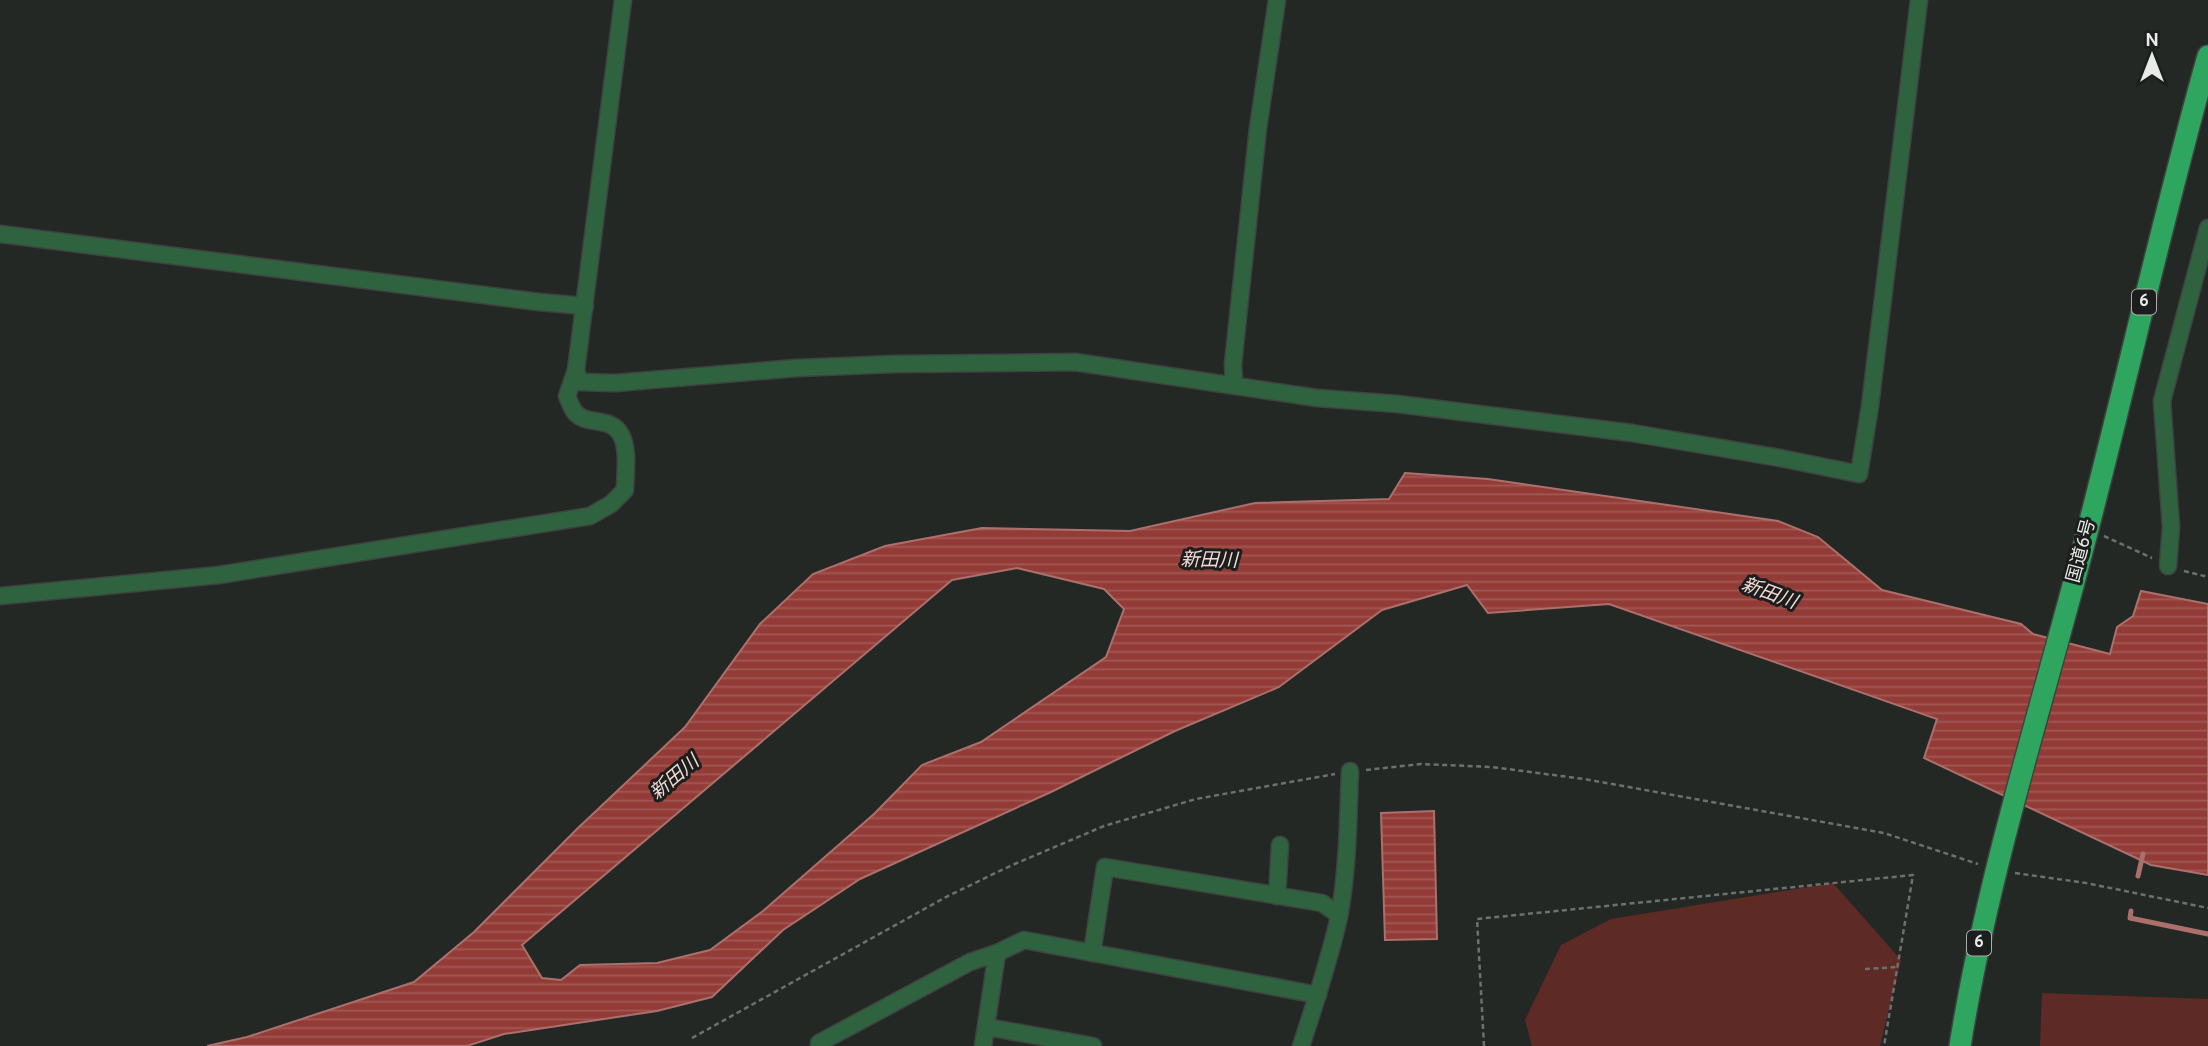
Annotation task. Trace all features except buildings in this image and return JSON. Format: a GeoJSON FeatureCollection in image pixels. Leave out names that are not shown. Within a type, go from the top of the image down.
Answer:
{"type":"FeatureCollection","features":[{"type":"Feature","properties":{"kind":"highway","name":"国道6号"},"geometry":{"type":"LineString","coordinates":[[1961,1046],[1978,949],[2004,841],[2083,548],[2122,385],[2208,56]]}},
{"type":"Feature","properties":{"kind":"street"},"geometry":{"type":"LineString","coordinates":[[0,596],[219,575],[590,516],[611,504],[625,490],[622,436],[615,427],[601,421],[585,419],[575,412],[567,396],[576,370],[623,0]]}},
{"type":"Feature","properties":{"kind":"street"},"geometry":{"type":"LineString","coordinates":[[1234,385],[1233,363],[1258,128],[1277,0]]}},
{"type":"Feature","properties":{"kind":"street"},"geometry":{"type":"LineString","coordinates":[[576,370],[579,382],[615,383],[797,368],[1075,362],[1317,398],[1398,404],[1620,431],[1859,474],[1870,406],[1919,0]]}},
{"type":"Feature","properties":{"kind":"street"},"geometry":{"type":"LineString","coordinates":[[2168,566],[2171,527],[2162,401],[2208,228]]}},
{"type":"Feature","properties":{"kind":"street"},"geometry":{"type":"LineString","coordinates":[[0,234],[585,306]]}},
{"type":"Feature","properties":{"kind":"street"},"geometry":{"type":"LineString","coordinates":[[1301,1046],[1318,995],[1339,915],[1347,848],[1350,771]]}},
{"type":"Feature","properties":{"kind":"street"},"geometry":{"type":"LineString","coordinates":[[1277,896],[1280,845]]}},
{"type":"Feature","properties":{"kind":"street"},"geometry":{"type":"LineString","coordinates":[[1092,953],[1105,867],[1322,903],[1339,915]]}},
{"type":"Feature","properties":{"kind":"street"},"geometry":{"type":"LineString","coordinates":[[819,1046],[820,1043],[970,961],[997,953],[1024,940],[1318,995]]}},
{"type":"Feature","properties":{"kind":"street"},"geometry":{"type":"LineString","coordinates":[[983,1046],[997,953]]}},
{"type":"Feature","properties":{"kind":"street"},"geometry":{"type":"LineString","coordinates":[[987,1027],[1093,1046]]}},
{"type":"Feature","properties":{"kind":"path"},"geometry":{"type":"LineString","coordinates":[[2101,535],[2168,566],[2208,577]]}},
{"type":"Feature","properties":{"kind":"path"},"geometry":{"type":"LineString","coordinates":[[692,1038],[946,897],[1104,826],[1196,799],[1350,771],[1421,764],[1492,767],[1584,779],[1884,833],[1997,870],[2086,883],[2208,908]]}},
{"type":"Feature","properties":{"kind":"path"},"geometry":{"type":"LineString","coordinates":[[1484,1046],[1477,919],[1913,875],[1884,1046]]}},
{"type":"Feature","properties":{"kind":"path"},"geometry":{"type":"LineString","coordinates":[[1865,969],[1897,967]]}},
{"type":"Feature","properties":{"kind":"shaded area"},"geometry":{"type":"Polygon","coordinates":[[[1833,883],[1901,960],[1880,1046],[1532,1046],[1525,1020],[1561,945],[1611,919],[1833,883]]]}},
{"type":"Feature","properties":{"kind":"shaded area"},"geometry":{"type":"Polygon","coordinates":[[[2042,993],[2208,999],[2208,1046],[2040,1046],[2042,993]]]}},
{"type":"Feature","properties":{"kind":"water","name":"新田川"},"geometry":{"type":"Polygon","coordinates":[[[1405,473],[1488,479],[1778,521],[1818,537],[1882,590],[2021,624],[2033,634],[2110,654],[2117,627],[2133,616],[2141,591],[2208,604],[2208,875],[2151,865],[1924,758],[1937,719],[1609,604],[1488,613],[1467,585],[1382,610],[1279,687],[1175,731],[1051,792],[860,879],[783,930],[712,997],[657,1011],[504,1034],[467,1046],[207,1046],[247,1037],[414,982],[474,932],[578,828],[685,727],[760,624],[813,574],[885,546],[982,528],[1130,531],[1255,503],[1389,499],[1405,473]],[[1017,568],[952,580],[522,945],[542,978],[561,980],[580,965],[657,963],[710,950],[763,911],[874,814],[922,765],[981,742],[1106,657],[1124,609],[1104,589],[1017,568]]]}},
{"type":"Feature","properties":{"kind":"water"},"geometry":{"type":"Polygon","coordinates":[[[1434,811],[1437,939],[1385,940],[1381,813],[1434,811]]]}},
{"type":"Feature","properties":{"kind":"waterway"},"geometry":{"type":"LineString","coordinates":[[2138,876],[2143,854]]}},
{"type":"Feature","properties":{"kind":"waterway"},"geometry":{"type":"LineString","coordinates":[[2131,911],[2130,918],[2208,934]]}}]}
